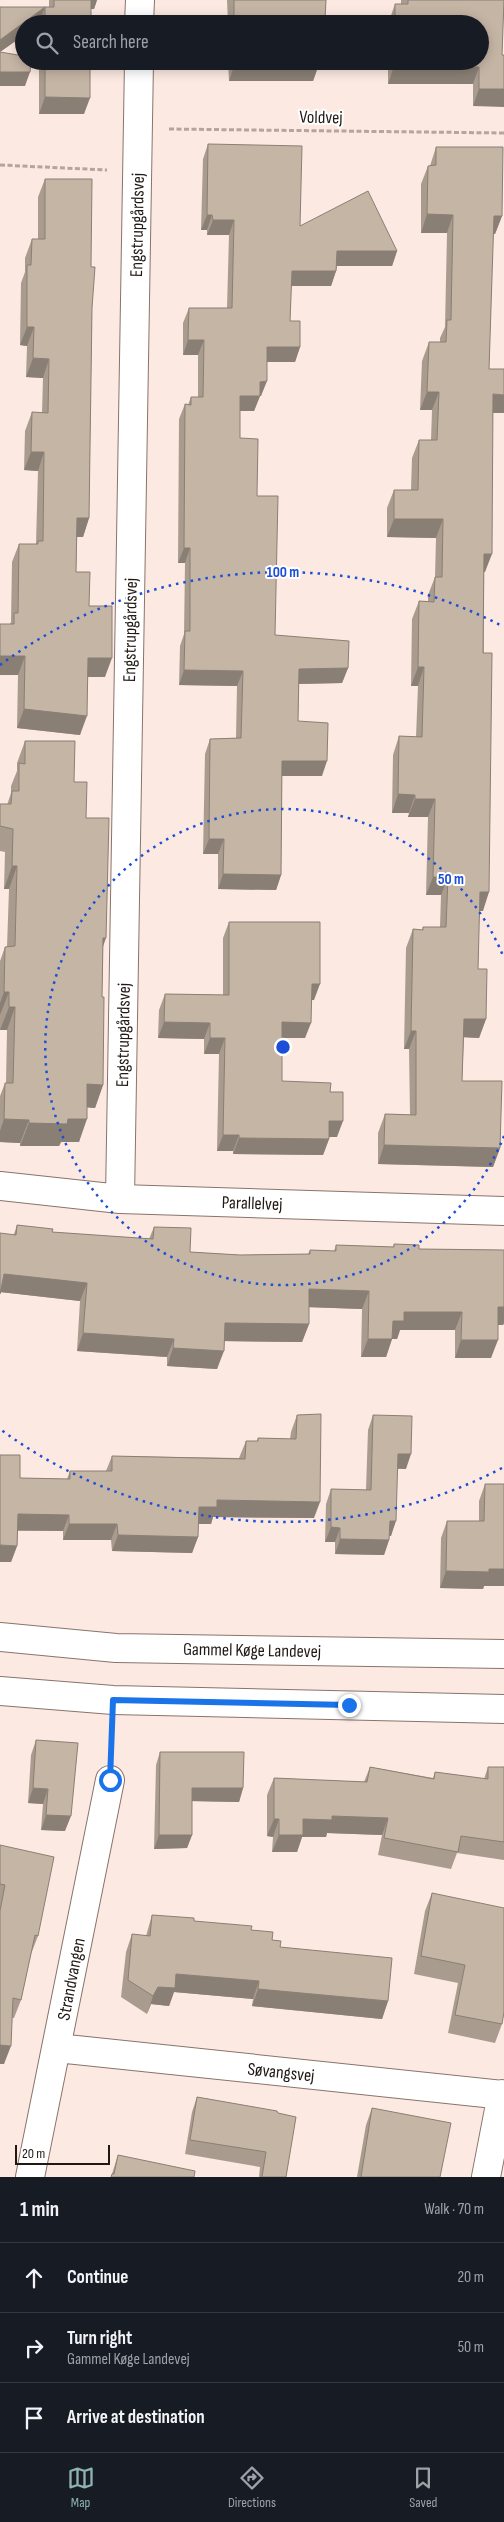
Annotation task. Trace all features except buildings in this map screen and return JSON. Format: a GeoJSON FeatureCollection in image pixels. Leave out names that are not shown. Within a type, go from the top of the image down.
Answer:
{"type":"FeatureCollection","features":[{"type":"Feature","properties":{"kind":"street"},"geometry":{"type":"LineString","coordinates":[[139,15],[140,0]]}},
{"type":"Feature","properties":{"kind":"street","name":"Engstrupgårdsvej"},"geometry":{"type":"LineString","coordinates":[[120,1199],[139,70]]}},
{"type":"Feature","properties":{"kind":"street","name":"Parallelvej"},"geometry":{"type":"LineString","coordinates":[[0,1186],[120,1199],[504,1211]]}},
{"type":"Feature","properties":{"kind":"street","name":"Gammel Køge Landevej"},"geometry":{"type":"LineString","coordinates":[[0,1637],[116,1648],[504,1654]]}},
{"type":"Feature","properties":{"kind":"street"},"geometry":{"type":"LineString","coordinates":[[0,1691],[113,1700],[504,1709]]}},
{"type":"Feature","properties":{"kind":"street","name":"Strandvangen"},"geometry":{"type":"LineString","coordinates":[[30,2177],[110,1780]]}},
{"type":"Feature","properties":{"kind":"street","name":"Søvangsvej"},"geometry":{"type":"LineString","coordinates":[[57,2048],[503,2094]]}},
{"type":"Feature","properties":{"kind":"street"},"geometry":{"type":"LineString","coordinates":[[486,2177],[503,2094]]}},
{"type":"Feature","properties":{"kind":"path","name":"Voldvej"},"geometry":{"type":"LineString","coordinates":[[138,129],[504,133]]}},
{"type":"Feature","properties":{"kind":"path"},"geometry":{"type":"LineString","coordinates":[[0,164],[138,170]]}},
{"type":"Feature","properties":{"kind":"path"},"geometry":{"type":"LineString","coordinates":[[110,1780],[113,1700]]}},
{"type":"Feature","properties":{"kind":"route"},"geometry":{"type":"LineString","coordinates":[[110,1780],[113,1700],[349,1705]]}}]}
